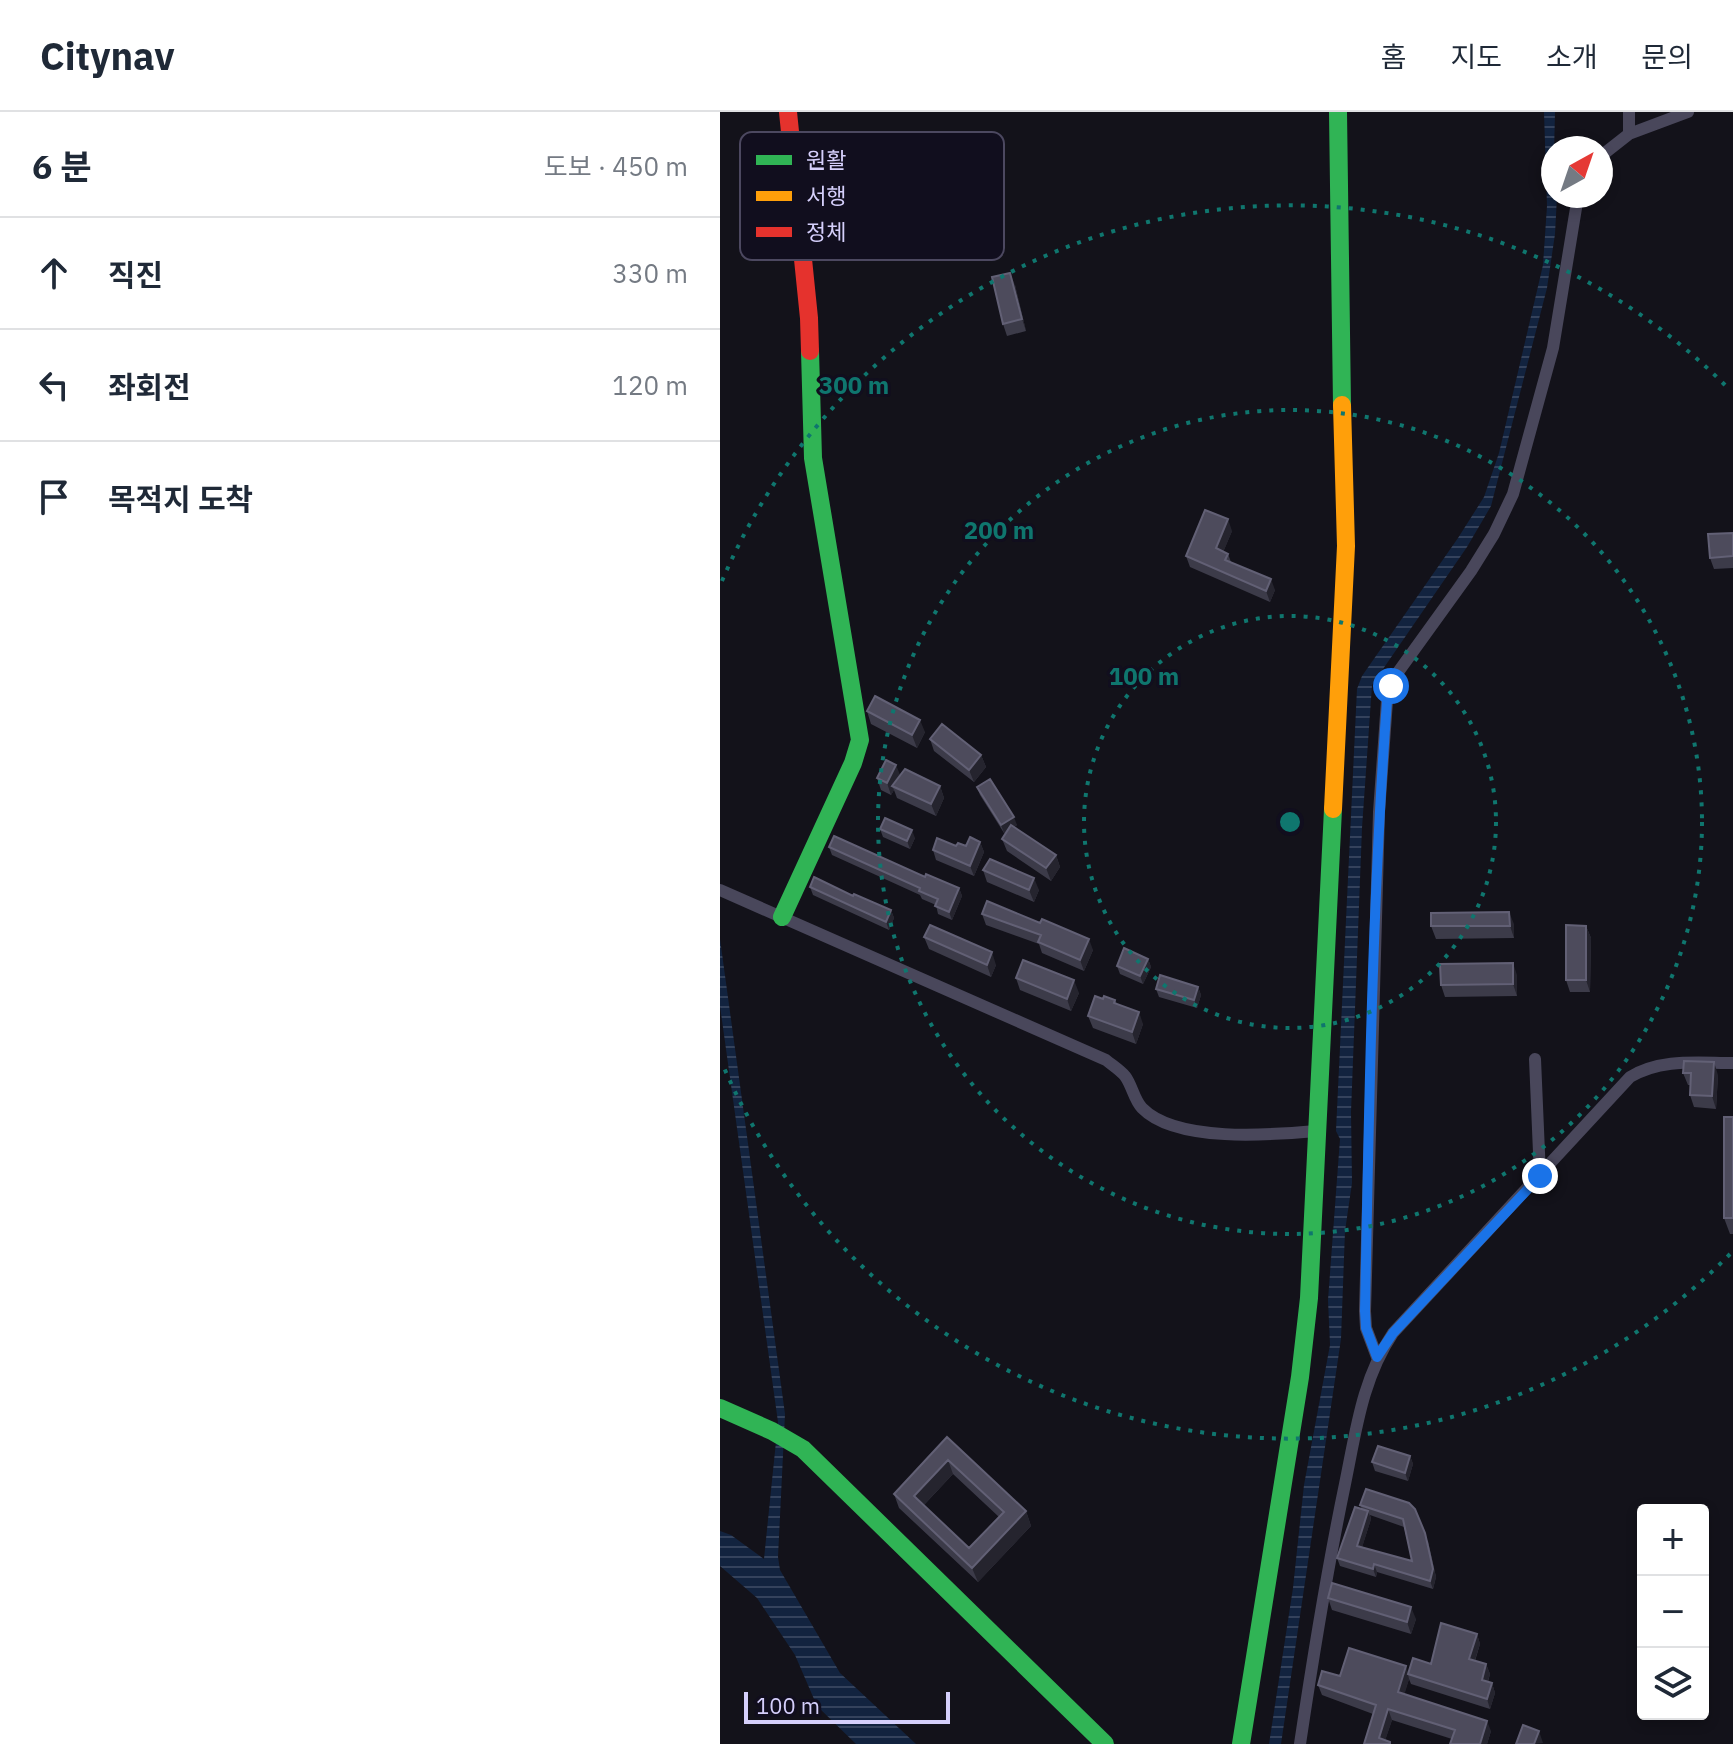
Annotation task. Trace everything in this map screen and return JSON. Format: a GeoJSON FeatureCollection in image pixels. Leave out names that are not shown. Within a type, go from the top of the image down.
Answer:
{"type":"FeatureCollection","features":[{"type":"Feature","properties":{"kind":"street"},"geometry":{"type":"LineString","coordinates":[[788,112],[790,132]]}},
{"type":"Feature","properties":{"kind":"street"},"geometry":{"type":"LineString","coordinates":[[1241,1744],[1300,1377],[1309,1298],[1346,546],[1338,112]]}},
{"type":"Feature","properties":{"kind":"street"},"geometry":{"type":"LineString","coordinates":[[1629,112],[1629,134]]}},
{"type":"Feature","properties":{"kind":"street"},"geometry":{"type":"LineString","coordinates":[[1613,147],[1629,134],[1688,112]]}},
{"type":"Feature","properties":{"kind":"street"},"geometry":{"type":"LineString","coordinates":[[1377,1357],[1366,1328],[1365,1296],[1379,812],[1387,701],[1396,675],[1471,571],[1494,534],[1513,494],[1553,348],[1576,208]]}},
{"type":"Feature","properties":{"kind":"street"},"geometry":{"type":"LineString","coordinates":[[782,917],[853,763],[860,740],[813,458],[809,318],[803,260]]}},
{"type":"Feature","properties":{"kind":"street"},"geometry":{"type":"LineString","coordinates":[[721,890],[1106,1060],[1125,1076],[1141,1107],[1159,1120],[1182,1128],[1230,1134],[1316,1131]]}},
{"type":"Feature","properties":{"kind":"street"},"geometry":{"type":"LineString","coordinates":[[1535,1059],[1540,1176]]}},
{"type":"Feature","properties":{"kind":"street"},"geometry":{"type":"LineString","coordinates":[[1300,1744],[1335,1533],[1365,1386],[1377,1357],[1393,1333],[1630,1077],[1644,1068],[1663,1063],[1733,1063]]}},
{"type":"Feature","properties":{"kind":"street"},"geometry":{"type":"LineString","coordinates":[[720,1408],[772,1431],[803,1449],[1105,1744]]}},
{"type":"Feature","properties":{"kind":"water"},"geometry":{"type":"Polygon","coordinates":[[[1544,112],[1555,112],[1554,136],[1545,136],[1544,112]]]}},
{"type":"Feature","properties":{"kind":"water"},"geometry":{"type":"Polygon","coordinates":[[[1547,208],[1556,208],[1547,288],[1491,506],[1467,547],[1372,685],[1362,828],[1351,1112],[1352,1183],[1345,1231],[1341,1339],[1281,1744],[1269,1744],[1293,1588],[1304,1485],[1330,1345],[1328,1300],[1340,1139],[1336,1131],[1357,689],[1362,676],[1484,497],[1499,453],[1543,265],[1547,208]]]}},
{"type":"Feature","properties":{"kind":"water"},"geometry":{"type":"Polygon","coordinates":[[[720,939],[785,1414],[778,1557],[780,1570],[840,1673],[916,1744],[856,1744],[817,1706],[795,1655],[757,1598],[720,1566],[720,1531],[731,1535],[764,1559],[778,1422],[720,1006],[720,939]]]}},
{"type":"Feature","properties":{"kind":"building"},"geometry":{"type":"Polygon","coordinates":[[[1010,273],[1022,319],[1003,324],[992,277],[1010,273]]]}},
{"type":"Feature","properties":{"kind":"building"},"geometry":{"type":"Polygon","coordinates":[[[1205,510],[1228,519],[1216,548],[1228,554],[1225,560],[1271,579],[1266,591],[1186,556],[1205,510]]]}},
{"type":"Feature","properties":{"kind":"building"},"geometry":{"type":"Polygon","coordinates":[[[1733,533],[1733,556],[1710,558],[1708,534],[1733,533]]]}},
{"type":"Feature","properties":{"kind":"building"},"geometry":{"type":"Polygon","coordinates":[[[875,696],[920,720],[912,735],[867,711],[875,696]]]}},
{"type":"Feature","properties":{"kind":"building"},"geometry":{"type":"Polygon","coordinates":[[[942,724],[981,755],[969,770],[930,739],[942,724]]]}},
{"type":"Feature","properties":{"kind":"building"},"geometry":{"type":"Polygon","coordinates":[[[886,760],[896,765],[887,783],[877,778],[886,760]]]}},
{"type":"Feature","properties":{"kind":"building"},"geometry":{"type":"Polygon","coordinates":[[[905,769],[940,786],[931,804],[892,786],[905,769]]]}},
{"type":"Feature","properties":{"kind":"building"},"geometry":{"type":"Polygon","coordinates":[[[990,779],[1014,817],[1001,825],[977,787],[990,779]]]}},
{"type":"Feature","properties":{"kind":"building"},"geometry":{"type":"Polygon","coordinates":[[[885,818],[912,830],[907,841],[880,829],[885,818]]]}},
{"type":"Feature","properties":{"kind":"building"},"geometry":{"type":"Polygon","coordinates":[[[1011,825],[1056,855],[1046,868],[1002,839],[1011,825]]]}},
{"type":"Feature","properties":{"kind":"building"},"geometry":{"type":"Polygon","coordinates":[[[834,836],[925,877],[926,874],[959,888],[949,912],[935,906],[938,899],[919,891],[920,888],[829,847],[834,836]]]}},
{"type":"Feature","properties":{"kind":"building"},"geometry":{"type":"Polygon","coordinates":[[[970,837],[980,842],[970,866],[933,850],[937,838],[956,846],[958,843],[966,846],[970,837]]]}},
{"type":"Feature","properties":{"kind":"building"},"geometry":{"type":"Polygon","coordinates":[[[990,859],[1034,878],[1029,890],[983,870],[990,859]]]}},
{"type":"Feature","properties":{"kind":"building"},"geometry":{"type":"Polygon","coordinates":[[[814,877],[891,910],[886,922],[810,887],[814,877]]]}},
{"type":"Feature","properties":{"kind":"building"},"geometry":{"type":"Polygon","coordinates":[[[987,901],[1089,939],[1080,960],[1038,942],[1041,935],[982,914],[987,901]]]}},
{"type":"Feature","properties":{"kind":"building"},"geometry":{"type":"Polygon","coordinates":[[[1509,912],[1510,926],[1431,926],[1431,913],[1509,912]]]}},
{"type":"Feature","properties":{"kind":"building"},"geometry":{"type":"Polygon","coordinates":[[[930,925],[992,952],[987,965],[924,937],[930,925]]]}},
{"type":"Feature","properties":{"kind":"building"},"geometry":{"type":"Polygon","coordinates":[[[1566,925],[1586,926],[1586,980],[1566,980],[1566,925]]]}},
{"type":"Feature","properties":{"kind":"building"},"geometry":{"type":"Polygon","coordinates":[[[1124,948],[1148,959],[1140,976],[1117,966],[1124,948]]]}},
{"type":"Feature","properties":{"kind":"building"},"geometry":{"type":"Polygon","coordinates":[[[1023,960],[1074,980],[1067,999],[1016,978],[1023,960]]]}},
{"type":"Feature","properties":{"kind":"building"},"geometry":{"type":"Polygon","coordinates":[[[1513,963],[1513,984],[1441,985],[1440,964],[1513,963]]]}},
{"type":"Feature","properties":{"kind":"building"},"geometry":{"type":"Polygon","coordinates":[[[1160,975],[1198,987],[1194,1000],[1156,989],[1160,975]]]}},
{"type":"Feature","properties":{"kind":"building"},"geometry":{"type":"Polygon","coordinates":[[[1095,996],[1115,1000],[1114,1003],[1139,1012],[1132,1032],[1088,1016],[1095,996]]]}},
{"type":"Feature","properties":{"kind":"building"},"geometry":{"type":"Polygon","coordinates":[[[1684,1061],[1714,1062],[1712,1096],[1690,1095],[1691,1073],[1683,1073],[1684,1061]]]}},
{"type":"Feature","properties":{"kind":"building"},"geometry":{"type":"Polygon","coordinates":[[[1724,1117],[1733,1117],[1733,1218],[1724,1218],[1724,1117]]]}},
{"type":"Feature","properties":{"kind":"building"},"geometry":{"type":"Polygon","coordinates":[[[947,1437],[1026,1511],[972,1568],[894,1494],[947,1437]],[[948,1460],[914,1496],[969,1548],[1004,1512],[948,1460]]]}},
{"type":"Feature","properties":{"kind":"building"},"geometry":{"type":"Polygon","coordinates":[[[1378,1446],[1410,1456],[1405,1473],[1372,1462],[1378,1446]]]}},
{"type":"Feature","properties":{"kind":"building"},"geometry":{"type":"Polygon","coordinates":[[[1366,1489],[1409,1503],[1415,1509],[1425,1533],[1433,1569],[1430,1581],[1374,1564],[1373,1569],[1337,1558],[1355,1507],[1368,1511],[1357,1546],[1412,1561],[1403,1519],[1360,1505],[1366,1489]]]}},
{"type":"Feature","properties":{"kind":"building"},"geometry":{"type":"Polygon","coordinates":[[[1332,1583],[1411,1607],[1407,1622],[1328,1598],[1332,1583]]]}},
{"type":"Feature","properties":{"kind":"building"},"geometry":{"type":"Polygon","coordinates":[[[1441,1623],[1477,1634],[1469,1659],[1486,1664],[1482,1680],[1492,1683],[1487,1699],[1408,1674],[1413,1658],[1431,1664],[1441,1623]]]}},
{"type":"Feature","properties":{"kind":"building"},"geometry":{"type":"Polygon","coordinates":[[[1349,1648],[1406,1666],[1398,1692],[1487,1721],[1480,1744],[1450,1744],[1455,1730],[1388,1709],[1379,1738],[1390,1744],[1364,1744],[1376,1705],[1318,1685],[1322,1671],[1340,1676],[1349,1648]]]}},
{"type":"Feature","properties":{"kind":"building"},"geometry":{"type":"Polygon","coordinates":[[[1523,1725],[1539,1731],[1534,1744],[1516,1744],[1523,1725]]]}},
{"type":"Feature","properties":{"kind":"traffic: fast"},"geometry":{"type":"LineString","coordinates":[[1338,112],[1342,405]]}},
{"type":"Feature","properties":{"kind":"traffic: fast"},"geometry":{"type":"LineString","coordinates":[[782,917],[853,763],[860,740],[813,458],[810,351]]}},
{"type":"Feature","properties":{"kind":"traffic: fast"},"geometry":{"type":"LineString","coordinates":[[1241,1744],[1300,1377],[1309,1298],[1333,809]]}},
{"type":"Feature","properties":{"kind":"traffic: fast"},"geometry":{"type":"LineString","coordinates":[[720,1408],[772,1431],[803,1449],[1105,1744]]}},
{"type":"Feature","properties":{"kind":"traffic: slow"},"geometry":{"type":"LineString","coordinates":[[1333,809],[1346,546],[1342,405]]}},
{"type":"Feature","properties":{"kind":"traffic: jam"},"geometry":{"type":"LineString","coordinates":[[788,112],[790,132]]}},
{"type":"Feature","properties":{"kind":"traffic: jam"},"geometry":{"type":"LineString","coordinates":[[803,260],[810,351]]}},
{"type":"Feature","properties":{"kind":"route"},"geometry":{"type":"LineString","coordinates":[[1391,686],[1387,701],[1379,812],[1369,1086],[1365,1311],[1366,1328],[1377,1357],[1393,1333],[1540,1176]]}}]}
